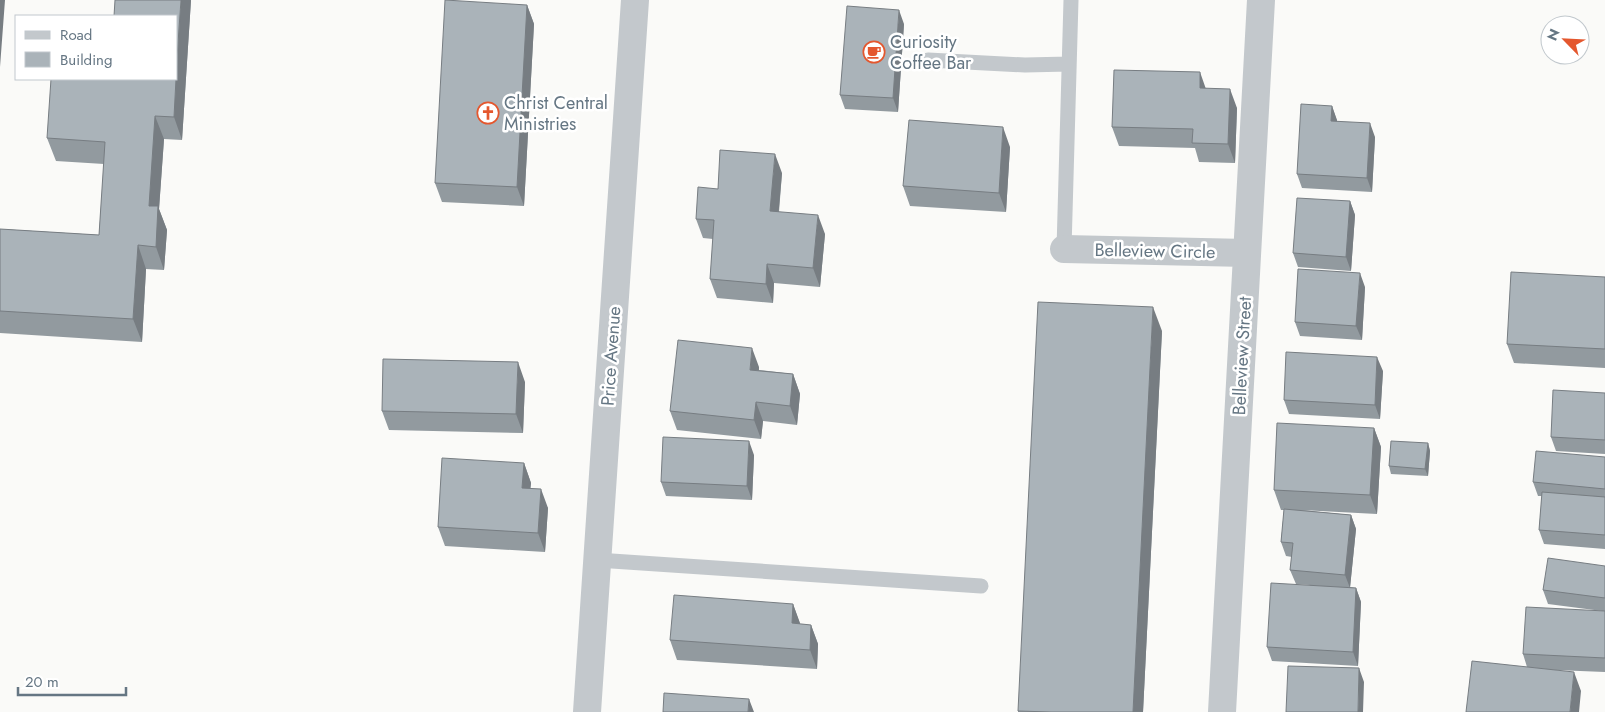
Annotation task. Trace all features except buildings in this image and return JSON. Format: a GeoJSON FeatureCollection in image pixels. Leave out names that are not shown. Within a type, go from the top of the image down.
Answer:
{"type":"FeatureCollection","features":[{"type":"Feature","properties":{"kind":"street","name":"Price Avenue"},"geometry":{"type":"LineString","coordinates":[[587,712],[635,0]]}},
{"type":"Feature","properties":{"kind":"street","name":"Belleview Street"},"geometry":{"type":"LineString","coordinates":[[1222,712],[1261,0]]}},
{"type":"Feature","properties":{"kind":"street","name":"Belleview Circle"},"geometry":{"type":"LineString","coordinates":[[1064,250],[1247,252]]}},
{"type":"Feature","properties":{"kind":"lane"},"geometry":{"type":"LineString","coordinates":[[1064,250],[1071,0]]}},
{"type":"Feature","properties":{"kind":"lane"},"geometry":{"type":"LineString","coordinates":[[928,60],[1025,65],[1069,64]]}},
{"type":"Feature","properties":{"kind":"lane"},"geometry":{"type":"LineString","coordinates":[[597,560],[981,586]]}},
{"type":"Feature","properties":{"kind":"place","name":"Curiosity Coffee Bar"},"geometry":{"type":"Point","coordinates":[874,52]}},
{"type":"Feature","properties":{"kind":"place","name":"Christ Central Ministries"},"geometry":{"type":"Point","coordinates":[488,113]}}]}
